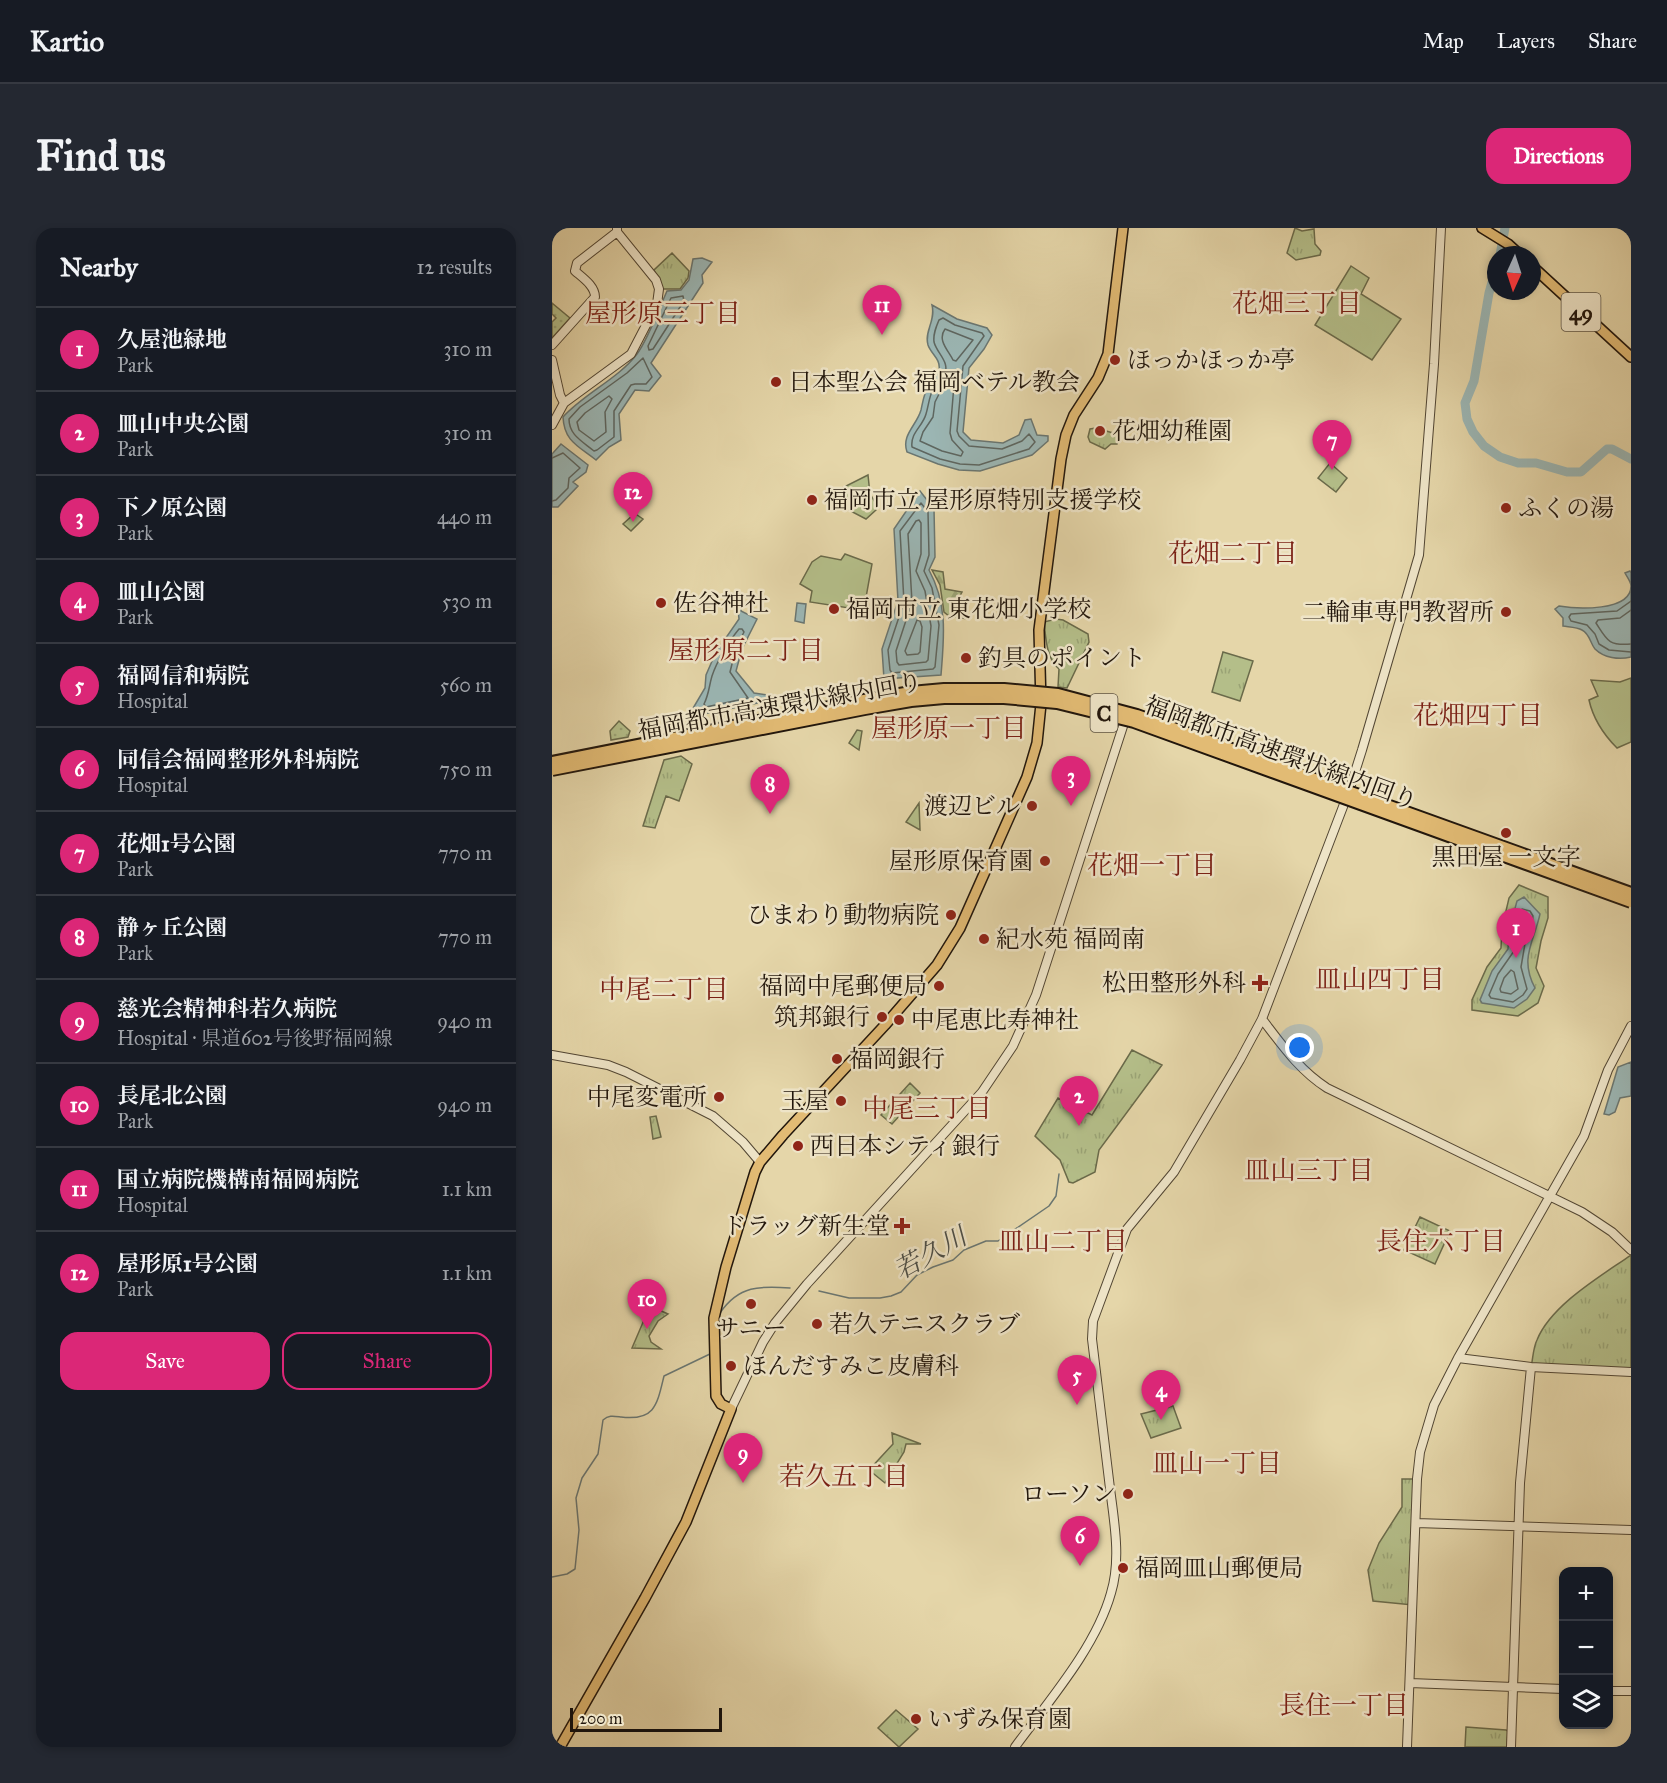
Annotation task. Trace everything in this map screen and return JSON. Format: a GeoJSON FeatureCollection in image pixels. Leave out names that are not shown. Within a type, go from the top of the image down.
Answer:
{"type":"FeatureCollection","features":[{"type":"Feature","properties":{"kind":"highway","name":"C"},"geometry":{"type":"LineString","coordinates":[[552,762],[911,692],[980,688],[1033,691],[1083,699],[1137,714],[1631,893]]}},
{"type":"Feature","properties":{"kind":"highway","name":"福岡都市高速環状線内回り"},"geometry":{"type":"LineString","coordinates":[[552,770],[776,725],[911,701],[980,697],[1048,702],[1080,707],[1134,722],[1631,902]]}},
{"type":"Feature","properties":{"kind":"main road"},"geometry":{"type":"LineString","coordinates":[[560,1747],[686,1522],[731,1409],[722,1404],[716,1396],[714,1318],[747,1195],[760,1162],[937,964],[960,928],[1027,777],[1037,743],[1041,704],[1039,630],[1061,459],[1066,435],[1074,415],[1098,378],[1108,354],[1123,228]]}},
{"type":"Feature","properties":{"kind":"main road"},"geometry":{"type":"LineString","coordinates":[[1482,228],[1510,246]]}},
{"type":"Feature","properties":{"kind":"main road","name":"49"},"geometry":{"type":"LineString","coordinates":[[1541,274],[1631,357]]}},
{"type":"Feature","properties":{"kind":"street"},"geometry":{"type":"LineString","coordinates":[[1015,1747],[1081,1655],[1098,1627],[1114,1583],[1114,1518],[1092,1339],[1094,1321],[1127,1229],[1174,1172],[1262,1019],[1281,964],[1295,934],[1317,870],[1349,791],[1409,594],[1419,555],[1434,364],[1441,228]]}},
{"type":"Feature","properties":{"kind":"street"},"geometry":{"type":"LineString","coordinates":[[552,345],[595,297],[595,291],[575,271],[575,267],[617,230],[656,280],[659,289],[657,304],[631,354],[564,403],[552,425]]}},
{"type":"Feature","properties":{"kind":"street"},"geometry":{"type":"LineString","coordinates":[[552,360],[564,403]]}},
{"type":"Feature","properties":{"kind":"street"},"geometry":{"type":"LineString","coordinates":[[731,1409],[763,1342],[775,1323],[807,1284],[982,1092],[1013,1046],[1036,995],[1128,712]]}},
{"type":"Feature","properties":{"kind":"street"},"geometry":{"type":"LineString","coordinates":[[1451,841],[1456,829]]}},
{"type":"Feature","properties":{"kind":"street"},"geometry":{"type":"LineString","coordinates":[[1589,891],[1593,880]]}},
{"type":"Feature","properties":{"kind":"street"},"geometry":{"type":"LineString","coordinates":[[1262,1019],[1293,1060],[1311,1078],[1327,1088],[1582,1212],[1602,1225],[1631,1250]]}},
{"type":"Feature","properties":{"kind":"street"},"geometry":{"type":"LineString","coordinates":[[1407,1747],[1417,1479],[1422,1442],[1434,1406],[1458,1358],[1584,1136],[1608,1070],[1631,1026]]}},
{"type":"Feature","properties":{"kind":"street"},"geometry":{"type":"LineString","coordinates":[[552,1054],[608,1065],[713,1116],[743,1142],[760,1162]]}},
{"type":"Feature","properties":{"kind":"street"},"geometry":{"type":"LineString","coordinates":[[1458,1358],[1531,1368],[1631,1372]]}},
{"type":"Feature","properties":{"kind":"street"},"geometry":{"type":"LineString","coordinates":[[1510,1747],[1520,1483],[1531,1368]]}},
{"type":"Feature","properties":{"kind":"street"},"geometry":{"type":"LineString","coordinates":[[1416,1522],[1631,1530]]}},
{"type":"Feature","properties":{"kind":"street"},"geometry":{"type":"LineString","coordinates":[[1410,1683],[1559,1689]]}},
{"type":"Feature","properties":{"kind":"street"},"geometry":{"type":"LineString","coordinates":[[1613,1691],[1631,1691]]}},
{"type":"Feature","properties":{"kind":"green space"},"geometry":{"type":"Polygon","coordinates":[[[1295,228],[1302,231],[1314,229],[1315,244],[1321,251],[1320,255],[1296,260],[1287,253],[1295,228]]]}},
{"type":"Feature","properties":{"kind":"green space"},"geometry":{"type":"Polygon","coordinates":[[[672,253],[689,271],[688,278],[680,289],[662,289],[654,270],[672,253]]]}},
{"type":"Feature","properties":{"kind":"green space"},"geometry":{"type":"Polygon","coordinates":[[[1351,266],[1369,278],[1361,294],[1401,319],[1372,360],[1315,325],[1351,266]]]}},
{"type":"Feature","properties":{"kind":"green space"},"geometry":{"type":"Polygon","coordinates":[[[552,303],[570,318],[552,338],[552,322],[556,318],[552,314],[552,303]]]}},
{"type":"Feature","properties":{"kind":"green space"},"geometry":{"type":"Polygon","coordinates":[[[1096,428],[1120,435],[1117,444],[1111,444],[1105,449],[1090,442],[1088,437],[1090,429],[1096,428]]]}},
{"type":"Feature","properties":{"kind":"green space"},"geometry":{"type":"Polygon","coordinates":[[[1330,463],[1347,478],[1336,492],[1318,478],[1330,463]]]}},
{"type":"Feature","properties":{"kind":"green space"},"geometry":{"type":"Polygon","coordinates":[[[868,475],[870,494],[875,502],[876,510],[866,519],[843,507],[836,491],[868,475]]]}},
{"type":"Feature","properties":{"kind":"green space"},"geometry":{"type":"Polygon","coordinates":[[[633,515],[643,519],[631,531],[623,524],[633,515]]]}},
{"type":"Feature","properties":{"kind":"green space"},"geometry":{"type":"Polygon","coordinates":[[[845,554],[872,564],[865,603],[851,602],[849,608],[810,602],[812,591],[800,584],[812,562],[821,556],[841,560],[845,554]]]}},
{"type":"Feature","properties":{"kind":"green space"},"geometry":{"type":"Polygon","coordinates":[[[932,570],[943,572],[945,589],[962,592],[957,601],[968,619],[949,616],[944,612],[940,585],[932,570]]]}},
{"type":"Feature","properties":{"kind":"green space"},"geometry":{"type":"Polygon","coordinates":[[[1063,620],[1088,634],[1089,642],[1067,688],[1058,687],[1059,669],[1051,659],[1046,641],[1044,622],[1063,620]]]}},
{"type":"Feature","properties":{"kind":"green space"},"geometry":{"type":"Polygon","coordinates":[[[1223,652],[1253,661],[1240,701],[1212,692],[1223,652]]]}},
{"type":"Feature","properties":{"kind":"green space"},"geometry":{"type":"Polygon","coordinates":[[[1631,678],[1631,742],[1617,748],[1603,732],[1593,713],[1589,700],[1598,696],[1591,680],[1620,682],[1631,678]]]}},
{"type":"Feature","properties":{"kind":"green space"},"geometry":{"type":"Polygon","coordinates":[[[619,721],[630,731],[628,737],[611,740],[610,731],[619,721]]]}},
{"type":"Feature","properties":{"kind":"green space"},"geometry":{"type":"Polygon","coordinates":[[[857,730],[862,731],[859,750],[849,743],[857,730]]]}},
{"type":"Feature","properties":{"kind":"green space"},"geometry":{"type":"Polygon","coordinates":[[[681,756],[692,764],[679,801],[666,796],[655,828],[643,826],[664,760],[681,756]]]}},
{"type":"Feature","properties":{"kind":"green space"},"geometry":{"type":"Polygon","coordinates":[[[919,803],[920,830],[906,822],[919,803]]]}},
{"type":"Feature","properties":{"kind":"green space"},"geometry":{"type":"Polygon","coordinates":[[[1519,885],[1548,897],[1548,918],[1536,968],[1544,986],[1538,1003],[1518,1016],[1472,1010],[1472,1000],[1487,967],[1501,948],[1502,928],[1509,898],[1519,885]]]}},
{"type":"Feature","properties":{"kind":"green space"},"geometry":{"type":"Polygon","coordinates":[[[1132,1050],[1162,1065],[1099,1150],[1095,1172],[1073,1183],[1069,1182],[1060,1160],[1035,1136],[1058,1098],[1092,1115],[1132,1050]]]}},
{"type":"Feature","properties":{"kind":"green space"},"geometry":{"type":"Polygon","coordinates":[[[910,1083],[920,1093],[892,1124],[881,1115],[910,1083]]]}},
{"type":"Feature","properties":{"kind":"green space"},"geometry":{"type":"Polygon","coordinates":[[[656,1116],[661,1137],[653,1139],[650,1117],[656,1116]]]}},
{"type":"Feature","properties":{"kind":"green space"},"geometry":{"type":"Polygon","coordinates":[[[1420,1217],[1450,1231],[1435,1264],[1404,1250],[1420,1217]]]}},
{"type":"Feature","properties":{"kind":"green space"},"geometry":{"type":"Polygon","coordinates":[[[1631,1255],[1631,1372],[1531,1367],[1537,1340],[1553,1315],[1578,1292],[1631,1255]]]}},
{"type":"Feature","properties":{"kind":"green space"},"geometry":{"type":"Polygon","coordinates":[[[650,1306],[668,1314],[658,1321],[649,1336],[651,1342],[661,1349],[632,1348],[650,1306]]]}},
{"type":"Feature","properties":{"kind":"green space"},"geometry":{"type":"Polygon","coordinates":[[[1173,1406],[1181,1428],[1151,1438],[1141,1414],[1173,1406]]]}},
{"type":"Feature","properties":{"kind":"green space"},"geometry":{"type":"Polygon","coordinates":[[[892,1433],[921,1444],[906,1444],[904,1452],[885,1483],[869,1470],[893,1444],[892,1433]]]}},
{"type":"Feature","properties":{"kind":"green space"},"geometry":{"type":"Polygon","coordinates":[[[1402,1479],[1417,1479],[1413,1605],[1373,1601],[1368,1570],[1379,1543],[1402,1507],[1402,1479]]]}},
{"type":"Feature","properties":{"kind":"green space"},"geometry":{"type":"Polygon","coordinates":[[[896,1710],[918,1729],[899,1747],[878,1728],[896,1710]]]}},
{"type":"Feature","properties":{"kind":"green space"},"geometry":{"type":"Polygon","coordinates":[[[1466,1727],[1506,1730],[1508,1731],[1507,1747],[1465,1747],[1466,1727]]]}},
{"type":"Feature","properties":{"kind":"water"},"geometry":{"type":"Polygon","coordinates":[[[702,258],[712,262],[702,275],[703,283],[651,363],[661,376],[649,391],[635,390],[619,414],[621,440],[609,447],[596,460],[569,437],[563,417],[611,379],[637,354],[667,291],[681,290],[689,280],[693,259],[702,258]]]}},
{"type":"Feature","properties":{"kind":"water"},"geometry":{"type":"Polygon","coordinates":[[[932,305],[957,319],[987,328],[992,335],[969,368],[963,432],[971,440],[1003,443],[1019,435],[1025,420],[1031,419],[1037,435],[1048,436],[1048,441],[1032,455],[980,471],[959,470],[907,452],[906,440],[921,410],[927,387],[939,370],[939,363],[929,348],[927,340],[933,311],[932,305]]]}},
{"type":"Feature","properties":{"kind":"water"},"geometry":{"type":"Polygon","coordinates":[[[561,444],[588,465],[586,472],[573,482],[578,486],[558,507],[552,507],[552,454],[561,444]]]}},
{"type":"Feature","properties":{"kind":"water"},"geometry":{"type":"Polygon","coordinates":[[[920,491],[934,509],[935,557],[929,570],[942,609],[944,634],[941,675],[884,679],[882,649],[898,601],[894,529],[920,491]]]}},
{"type":"Feature","properties":{"kind":"water"},"geometry":{"type":"Polygon","coordinates":[[[1630,571],[1631,573],[1631,586],[1625,573],[1630,571]]]}},
{"type":"Feature","properties":{"kind":"water"},"geometry":{"type":"Polygon","coordinates":[[[1631,586],[1631,657],[1612,658],[1599,652],[1593,647],[1585,632],[1578,628],[1563,626],[1563,618],[1555,609],[1559,606],[1589,608],[1613,605],[1622,601],[1629,594],[1631,586]]]}},
{"type":"Feature","properties":{"kind":"water"},"geometry":{"type":"Polygon","coordinates":[[[797,603],[806,604],[804,623],[795,621],[797,603]]]}},
{"type":"Feature","properties":{"kind":"water"},"geometry":{"type":"Polygon","coordinates":[[[741,606],[741,611],[757,619],[742,649],[736,671],[754,693],[775,696],[777,699],[693,716],[692,710],[705,688],[706,675],[716,652],[739,619],[738,610],[741,606]]]}},
{"type":"Feature","properties":{"kind":"water"},"geometry":{"type":"Polygon","coordinates":[[[1524,897],[1540,914],[1528,959],[1530,977],[1535,988],[1527,999],[1514,1008],[1482,1003],[1480,1000],[1492,971],[1508,949],[1509,930],[1517,901],[1524,897]]]}},
{"type":"Feature","properties":{"kind":"water"},"geometry":{"type":"Polygon","coordinates":[[[1631,1062],[1631,1096],[1620,1098],[1615,1112],[1609,1115],[1604,1114],[1618,1067],[1631,1062]]]}},
{"type":"Feature","properties":{"kind":"waterway"},"geometry":{"type":"LineString","coordinates":[[1502,246],[1505,228]]}},
{"type":"Feature","properties":{"kind":"waterway"},"geometry":{"type":"LineString","coordinates":[[1488,300],[1474,381],[1465,403],[1467,419],[1473,432],[1484,446],[1500,457],[1518,463],[1536,463],[1567,472],[1581,472],[1607,449],[1612,449],[1631,459]]}},
{"type":"Feature","properties":{"kind":"waterway","name":"若久川"},"geometry":{"type":"LineString","coordinates":[[819,1291],[849,1298],[880,1298],[901,1292],[917,1275],[953,1260],[964,1250],[986,1241],[998,1241],[1049,1206],[1056,1196],[1059,1174]]}},
{"type":"Feature","properties":{"kind":"waterway","name":"若久川"},"geometry":{"type":"LineString","coordinates":[[720,1313],[735,1297],[751,1289],[790,1288]]}},
{"type":"Feature","properties":{"kind":"waterway","name":"若久川"},"geometry":{"type":"LineString","coordinates":[[719,1317],[719,1327]]}},
{"type":"Feature","properties":{"kind":"waterway","name":"若久川"},"geometry":{"type":"LineString","coordinates":[[552,1577],[567,1574],[575,1569],[579,1530],[576,1498],[582,1478],[598,1454],[603,1420],[611,1416],[632,1418],[648,1413],[656,1403],[664,1376],[712,1353]]}},
{"type":"Feature","properties":{"kind":"place","name":"国立病院機構南福岡病院"},"geometry":{"type":"Point","coordinates":[882,335]}},
{"type":"Feature","properties":{"kind":"place","name":"ほっかほっか亭"},"geometry":{"type":"Point","coordinates":[1115,360]}},
{"type":"Feature","properties":{"kind":"place","name":"日本聖公会 福岡ベテル教会"},"geometry":{"type":"Point","coordinates":[776,382]}},
{"type":"Feature","properties":{"kind":"place","name":"花畑幼稚園"},"geometry":{"type":"Point","coordinates":[1100,431]}},
{"type":"Feature","properties":{"kind":"place","name":"花畑1号公園"},"geometry":{"type":"Point","coordinates":[1332,470]}},
{"type":"Feature","properties":{"kind":"place","name":"福岡市立 屋形原特別支援学校"},"geometry":{"type":"Point","coordinates":[812,500]}},
{"type":"Feature","properties":{"kind":"place","name":"ふくの湯"},"geometry":{"type":"Point","coordinates":[1506,508]}},
{"type":"Feature","properties":{"kind":"place","name":"屋形原1号公園"},"geometry":{"type":"Point","coordinates":[633,522]}},
{"type":"Feature","properties":{"kind":"place","name":"佐谷神社"},"geometry":{"type":"Point","coordinates":[661,603]}},
{"type":"Feature","properties":{"kind":"place","name":"福岡市立 東花畑小学校"},"geometry":{"type":"Point","coordinates":[834,609]}},
{"type":"Feature","properties":{"kind":"place","name":"二輪車専門教習所"},"geometry":{"type":"Point","coordinates":[1506,612]}},
{"type":"Feature","properties":{"kind":"place","name":"釣具のポイント"},"geometry":{"type":"Point","coordinates":[966,658]}},
{"type":"Feature","properties":{"kind":"place","name":"渡辺ビル"},"geometry":{"type":"Point","coordinates":[1032,806]}},
{"type":"Feature","properties":{"kind":"place","name":"下ノ原公園"},"geometry":{"type":"Point","coordinates":[1071,806]}},
{"type":"Feature","properties":{"kind":"place","name":"静ヶ丘公園"},"geometry":{"type":"Point","coordinates":[770,814]}},
{"type":"Feature","properties":{"kind":"place","name":"黒田屋 一文字"},"geometry":{"type":"Point","coordinates":[1506,833]}},
{"type":"Feature","properties":{"kind":"place","name":"屋形原保育園"},"geometry":{"type":"Point","coordinates":[1045,861]}},
{"type":"Feature","properties":{"kind":"place","name":"ひまわり動物病院"},"geometry":{"type":"Point","coordinates":[951,915]}},
{"type":"Feature","properties":{"kind":"place","name":"紀水苑 福岡南"},"geometry":{"type":"Point","coordinates":[984,939]}},
{"type":"Feature","properties":{"kind":"place","name":"久屋池緑地"},"geometry":{"type":"Point","coordinates":[1516,958]}},
{"type":"Feature","properties":{"kind":"place","name":"松田整形外科"},"geometry":{"type":"Point","coordinates":[1260,983]}},
{"type":"Feature","properties":{"kind":"place","name":"福岡中尾郵便局"},"geometry":{"type":"Point","coordinates":[939,986]}},
{"type":"Feature","properties":{"kind":"place","name":"筑邦銀行"},"geometry":{"type":"Point","coordinates":[882,1017]}},
{"type":"Feature","properties":{"kind":"place","name":"中尾恵比寿神社"},"geometry":{"type":"Point","coordinates":[899,1020]}},
{"type":"Feature","properties":{"kind":"place","name":"福岡銀行"},"geometry":{"type":"Point","coordinates":[837,1059]}},
{"type":"Feature","properties":{"kind":"place","name":"中尾変電所"},"geometry":{"type":"Point","coordinates":[719,1097]}},
{"type":"Feature","properties":{"kind":"place","name":"玉屋"},"geometry":{"type":"Point","coordinates":[841,1101]}},
{"type":"Feature","properties":{"kind":"place","name":"皿山中央公園"},"geometry":{"type":"Point","coordinates":[1079,1126]}},
{"type":"Feature","properties":{"kind":"place","name":"西日本シティ銀行"},"geometry":{"type":"Point","coordinates":[798,1146]}},
{"type":"Feature","properties":{"kind":"place","name":"ドラッグ新生堂"},"geometry":{"type":"Point","coordinates":[902,1226]}},
{"type":"Feature","properties":{"kind":"place","name":"サニー"},"geometry":{"type":"Point","coordinates":[751,1304]}},
{"type":"Feature","properties":{"kind":"place","name":"若久テニスクラブ"},"geometry":{"type":"Point","coordinates":[817,1324]}},
{"type":"Feature","properties":{"kind":"place","name":"長尾北公園"},"geometry":{"type":"Point","coordinates":[647,1329]}},
{"type":"Feature","properties":{"kind":"place","name":"ほんだすみこ皮膚科"},"geometry":{"type":"Point","coordinates":[731,1366]}},
{"type":"Feature","properties":{"kind":"place","name":"福岡信和病院"},"geometry":{"type":"Point","coordinates":[1077,1405]}},
{"type":"Feature","properties":{"kind":"place","name":"皿山公園"},"geometry":{"type":"Point","coordinates":[1161,1420]}},
{"type":"Feature","properties":{"kind":"place","name":"慈光会精神科若久病院"},"geometry":{"type":"Point","coordinates":[743,1483]}},
{"type":"Feature","properties":{"kind":"place","name":"ローソン"},"geometry":{"type":"Point","coordinates":[1128,1494]}},
{"type":"Feature","properties":{"kind":"place","name":"同信会福岡整形外科病院"},"geometry":{"type":"Point","coordinates":[1080,1566]}},
{"type":"Feature","properties":{"kind":"place","name":"福岡皿山郵便局"},"geometry":{"type":"Point","coordinates":[1123,1568]}},
{"type":"Feature","properties":{"kind":"place","name":"いずみ保育園"},"geometry":{"type":"Point","coordinates":[916,1719]}},
{"type":"Feature","properties":{"kind":"district","name":"花畑三丁目"},"geometry":{"type":"Point","coordinates":[1297,303]}},
{"type":"Feature","properties":{"kind":"district","name":"屋形原三丁目"},"geometry":{"type":"Point","coordinates":[663,313]}},
{"type":"Feature","properties":{"kind":"district","name":"花畑二丁目"},"geometry":{"type":"Point","coordinates":[1233,553]}},
{"type":"Feature","properties":{"kind":"district","name":"屋形原二丁目"},"geometry":{"type":"Point","coordinates":[746,650]}},
{"type":"Feature","properties":{"kind":"district","name":"花畑四丁目"},"geometry":{"type":"Point","coordinates":[1478,715]}},
{"type":"Feature","properties":{"kind":"district","name":"屋形原一丁目"},"geometry":{"type":"Point","coordinates":[949,728]}},
{"type":"Feature","properties":{"kind":"district","name":"花畑一丁目"},"geometry":{"type":"Point","coordinates":[1152,865]}},
{"type":"Feature","properties":{"kind":"district","name":"皿山四丁目"},"geometry":{"type":"Point","coordinates":[1380,979]}},
{"type":"Feature","properties":{"kind":"district","name":"中尾二丁目"},"geometry":{"type":"Point","coordinates":[664,989]}},
{"type":"Feature","properties":{"kind":"district","name":"中尾三丁目"},"geometry":{"type":"Point","coordinates":[927,1108]}},
{"type":"Feature","properties":{"kind":"district","name":"皿山三丁目"},"geometry":{"type":"Point","coordinates":[1309,1170]}},
{"type":"Feature","properties":{"kind":"district","name":"皿山二丁目"},"geometry":{"type":"Point","coordinates":[1063,1241]}},
{"type":"Feature","properties":{"kind":"district","name":"長住六丁目"},"geometry":{"type":"Point","coordinates":[1441,1241]}},
{"type":"Feature","properties":{"kind":"district","name":"皿山一丁目"},"geometry":{"type":"Point","coordinates":[1217,1463]}},
{"type":"Feature","properties":{"kind":"district","name":"若久五丁目"},"geometry":{"type":"Point","coordinates":[844,1476]}},
{"type":"Feature","properties":{"kind":"district","name":"長住一丁目"},"geometry":{"type":"Point","coordinates":[1344,1705]}}]}
